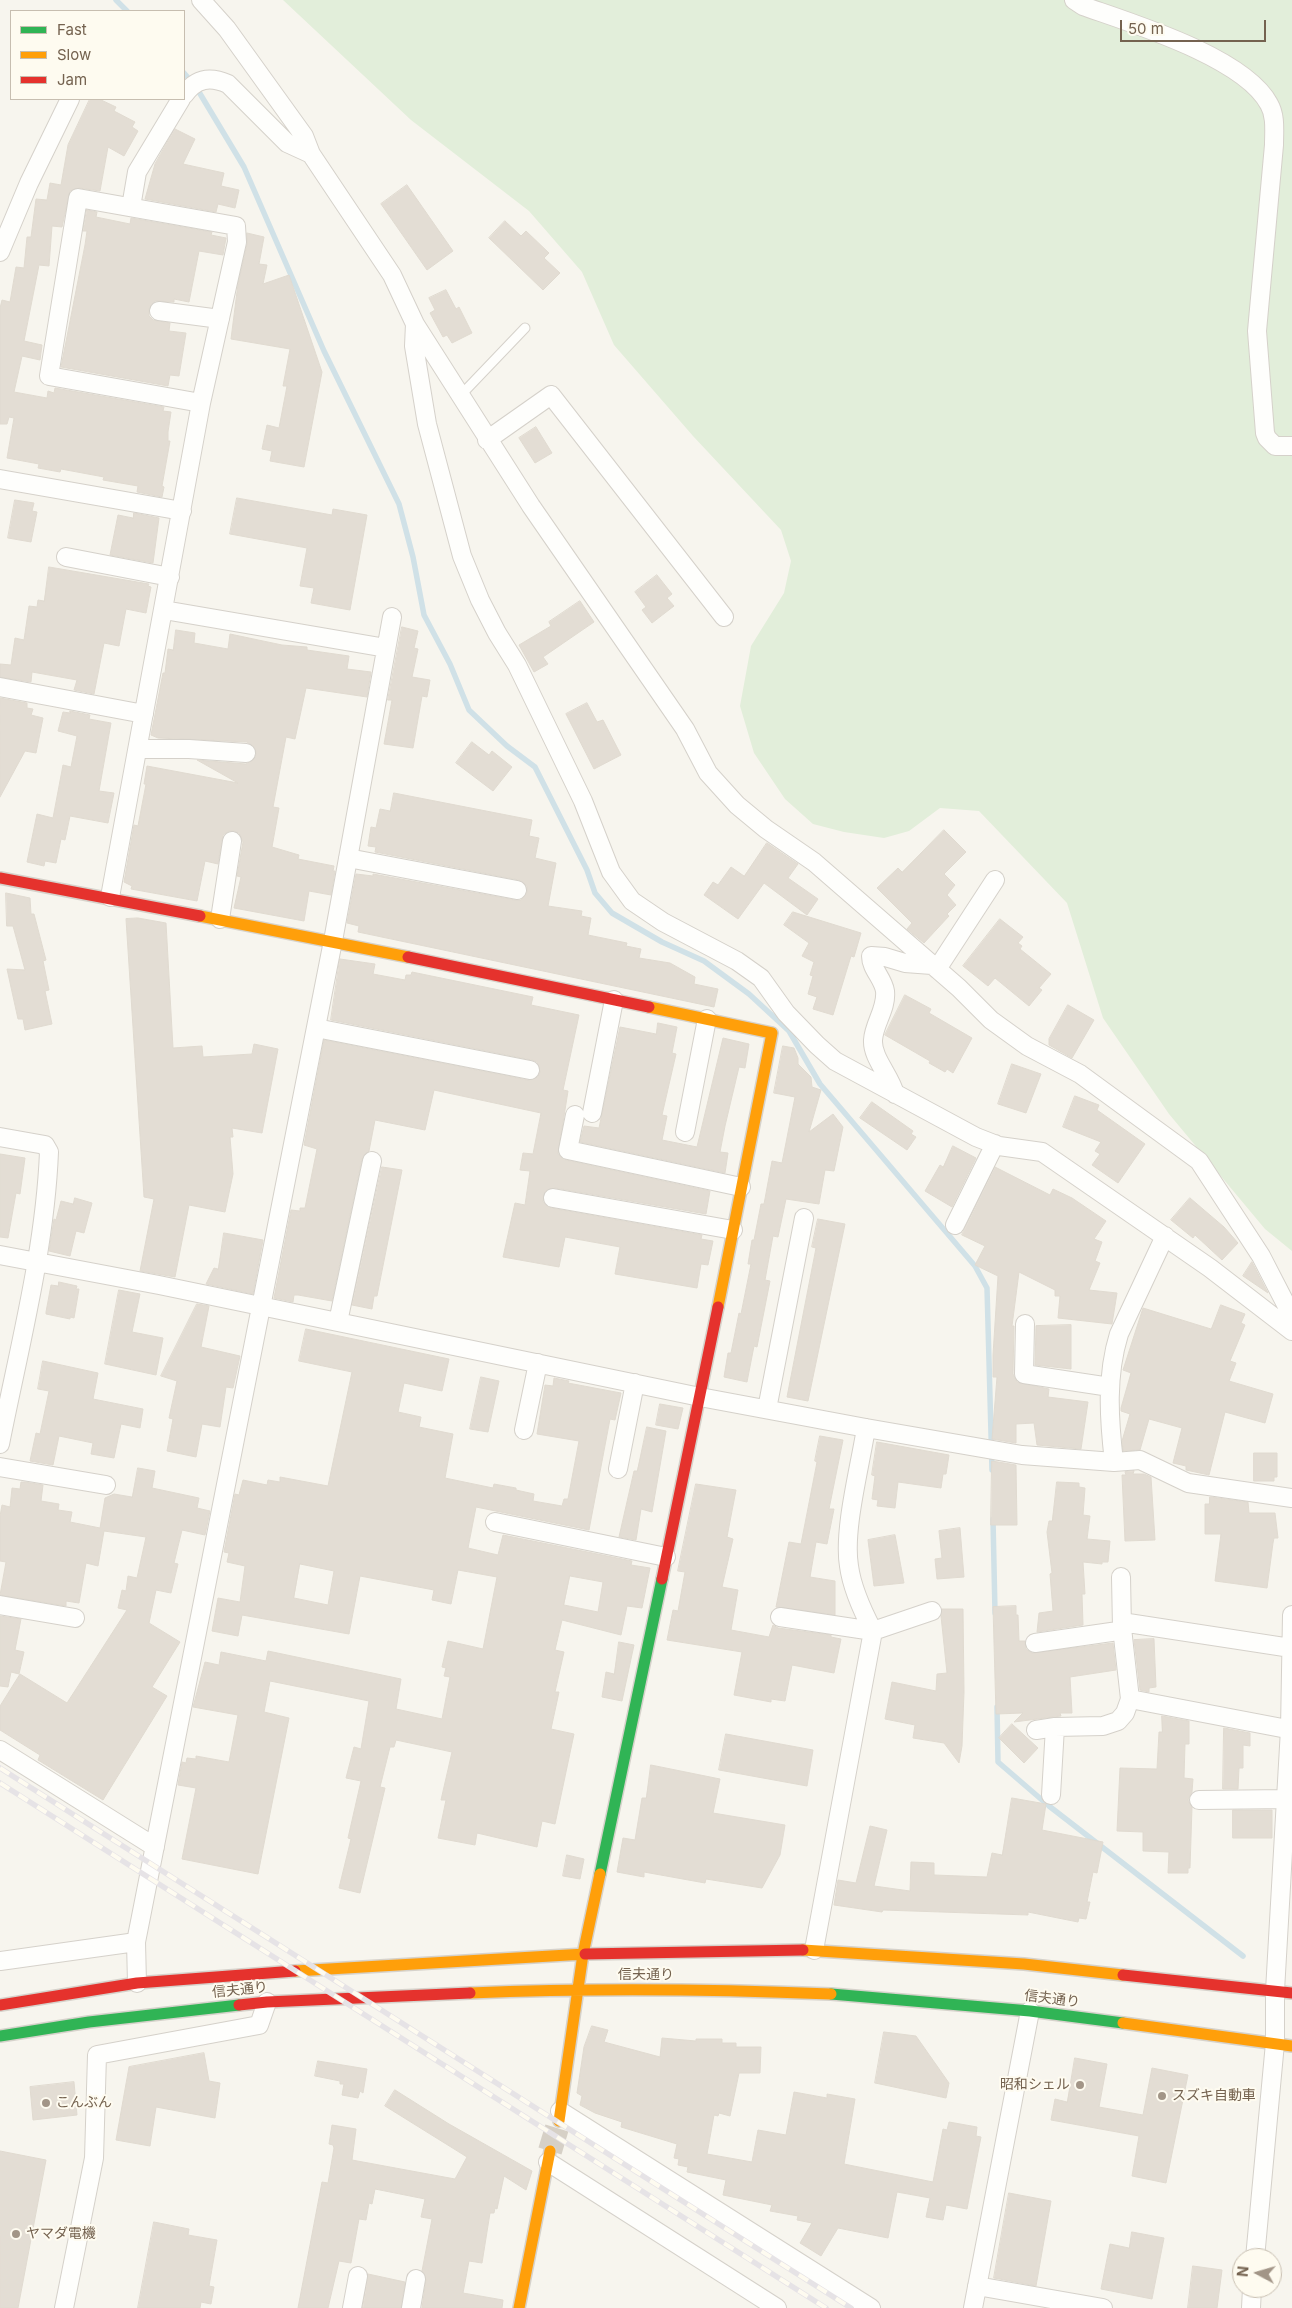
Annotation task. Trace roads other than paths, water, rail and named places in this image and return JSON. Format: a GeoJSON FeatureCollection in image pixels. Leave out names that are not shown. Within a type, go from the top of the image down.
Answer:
{"type":"FeatureCollection","features":[{"type":"Feature","properties":{"kind":"main road"},"geometry":{"type":"LineString","coordinates":[[0,878],[333,941],[772,1033],[700,1397],[583,1954],[559,2116]]}},
{"type":"Feature","properties":{"kind":"main road","name":"信夫通り"},"geometry":{"type":"LineString","coordinates":[[0,2005],[138,1982],[338,1968],[583,1954],[814,1950],[1024,1964],[1284,1992]]}},
{"type":"Feature","properties":{"kind":"main road","name":"信夫通り"},"geometry":{"type":"LineString","coordinates":[[0,2036],[88,2022],[267,2002],[578,1989],[748,1991],[868,1996],[1030,2011],[1284,2044]]}},
{"type":"Feature","properties":{"kind":"main road"},"geometry":{"type":"LineString","coordinates":[[519,2308],[549,2156]]}},
{"type":"Feature","properties":{"kind":"street"},"geometry":{"type":"LineString","coordinates":[[201,0],[227,28],[299,128],[311,154],[392,275],[415,324],[487,440],[685,729],[708,773],[737,805],[766,829],[814,862],[935,967],[991,1020],[1027,1046],[1080,1074],[1199,1161],[1261,1256],[1292,1316]]}},
{"type":"Feature","properties":{"kind":"street"},"geometry":{"type":"LineString","coordinates":[[1074,0],[1083,6],[1164,35],[1218,59],[1247,80],[1268,102],[1274,122],[1274,145],[1257,331],[1260,377],[1263,419],[1267,438],[1275,446],[1292,446]]}},
{"type":"Feature","properties":{"kind":"street"},"geometry":{"type":"LineString","coordinates":[[185,94],[190,86],[205,79],[217,79],[228,84],[287,143],[311,154]]}},
{"type":"Feature","properties":{"kind":"street"},"geometry":{"type":"LineString","coordinates":[[0,252],[29,183],[70,100]]}},
{"type":"Feature","properties":{"kind":"street"},"geometry":{"type":"LineString","coordinates":[[131,207],[137,172],[180,100]]}},
{"type":"Feature","properties":{"kind":"street"},"geometry":{"type":"LineString","coordinates":[[110,898],[202,403],[237,242],[236,226],[78,198],[49,376],[202,403]]}},
{"type":"Feature","properties":{"kind":"street"},"geometry":{"type":"LineString","coordinates":[[159,311],[220,319]]}},
{"type":"Feature","properties":{"kind":"street"},"geometry":{"type":"LineString","coordinates":[[415,324],[414,346],[427,424],[462,556],[496,633],[517,665],[583,801],[611,872],[632,901],[663,922],[736,961],[761,978],[786,1013],[835,1062],[976,1137],[995,1144],[1042,1152],[1210,1268],[1292,1331]]}},
{"type":"Feature","properties":{"kind":"street"},"geometry":{"type":"LineString","coordinates":[[487,440],[551,395],[724,617]]}},
{"type":"Feature","properties":{"kind":"street"},"geometry":{"type":"LineString","coordinates":[[0,479],[182,511]]}},
{"type":"Feature","properties":{"kind":"street"},"geometry":{"type":"LineString","coordinates":[[66,557],[170,577]]}},
{"type":"Feature","properties":{"kind":"street"},"geometry":{"type":"LineString","coordinates":[[164,610],[386,648]]}},
{"type":"Feature","properties":{"kind":"street"},"geometry":{"type":"LineString","coordinates":[[138,1982],[136,1942],[333,941],[392,616]]}},
{"type":"Feature","properties":{"kind":"street"},"geometry":{"type":"LineString","coordinates":[[0,687],[144,714]]}},
{"type":"Feature","properties":{"kind":"street"},"geometry":{"type":"LineString","coordinates":[[138,749],[189,749],[246,753]]}},
{"type":"Feature","properties":{"kind":"street"},"geometry":{"type":"LineString","coordinates":[[220,919],[232,842]]}},
{"type":"Feature","properties":{"kind":"street"},"geometry":{"type":"LineString","coordinates":[[348,858],[517,890]]}},
{"type":"Feature","properties":{"kind":"street"},"geometry":{"type":"LineString","coordinates":[[935,967],[995,880]]}},
{"type":"Feature","properties":{"kind":"street"},"geometry":{"type":"LineString","coordinates":[[895,1094],[891,1080],[874,1052],[872,1039],[884,1006],[885,995],[884,982],[871,964],[872,956],[935,967]]}},
{"type":"Feature","properties":{"kind":"street"},"geometry":{"type":"LineString","coordinates":[[614,1000],[583,1114],[568,1150],[741,1187]]}},
{"type":"Feature","properties":{"kind":"street"},"geometry":{"type":"LineString","coordinates":[[772,1033],[786,1013]]}},
{"type":"Feature","properties":{"kind":"street"},"geometry":{"type":"LineString","coordinates":[[685,1132],[707,1019]]}},
{"type":"Feature","properties":{"kind":"street"},"geometry":{"type":"LineString","coordinates":[[316,1028],[530,1070]]}},
{"type":"Feature","properties":{"kind":"street"},"geometry":{"type":"LineString","coordinates":[[0,1137],[45,1145],[48,1152],[46,1196],[36,1263],[0,1444]]}},
{"type":"Feature","properties":{"kind":"street"},"geometry":{"type":"LineString","coordinates":[[955,1225],[995,1144]]}},
{"type":"Feature","properties":{"kind":"street"},"geometry":{"type":"LineString","coordinates":[[338,1322],[372,1161]]}},
{"type":"Feature","properties":{"kind":"street"},"geometry":{"type":"LineString","coordinates":[[553,1198],[733,1230]]}},
{"type":"Feature","properties":{"kind":"street"},"geometry":{"type":"LineString","coordinates":[[767,1410],[804,1218]]}},
{"type":"Feature","properties":{"kind":"street"},"geometry":{"type":"LineString","coordinates":[[1114,1462],[1109,1417],[1114,1349],[1119,1334],[1165,1236]]}},
{"type":"Feature","properties":{"kind":"street"},"geometry":{"type":"LineString","coordinates":[[0,1255],[159,1285],[261,1308],[767,1410],[1022,1455],[1114,1462],[1140,1460],[1188,1483],[1292,1498]]}},
{"type":"Feature","properties":{"kind":"street"},"geometry":{"type":"LineString","coordinates":[[1026,1324],[1024,1374],[1110,1387]]}},
{"type":"Feature","properties":{"kind":"street"},"geometry":{"type":"LineString","coordinates":[[524,1430],[538,1363]]}},
{"type":"Feature","properties":{"kind":"street"},"geometry":{"type":"LineString","coordinates":[[618,1469],[635,1383]]}},
{"type":"Feature","properties":{"kind":"street"},"geometry":{"type":"LineString","coordinates":[[814,1950],[873,1631],[862,1610],[848,1566],[849,1533],[866,1428]]}},
{"type":"Feature","properties":{"kind":"street"},"geometry":{"type":"LineString","coordinates":[[0,1467],[106,1485]]}},
{"type":"Feature","properties":{"kind":"street"},"geometry":{"type":"LineString","coordinates":[[495,1522],[666,1557]]}},
{"type":"Feature","properties":{"kind":"street"},"geometry":{"type":"LineString","coordinates":[[1036,1730],[1055,1727],[1113,1724],[1125,1713],[1130,1699],[1122,1628],[1121,1577]]}},
{"type":"Feature","properties":{"kind":"street"},"geometry":{"type":"LineString","coordinates":[[0,1605],[75,1618]]}},
{"type":"Feature","properties":{"kind":"street"},"geometry":{"type":"LineString","coordinates":[[780,1618],[873,1631],[932,1612]]}},
{"type":"Feature","properties":{"kind":"street"},"geometry":{"type":"LineString","coordinates":[[1256,2248],[1284,2044],[1287,1799],[1291,1730],[1292,1615]]}},
{"type":"Feature","properties":{"kind":"street"},"geometry":{"type":"LineString","coordinates":[[1035,1643],[1118,1631],[1128,1624],[1291,1648]]}},
{"type":"Feature","properties":{"kind":"street"},"geometry":{"type":"LineString","coordinates":[[1130,1699],[1291,1730]]}},
{"type":"Feature","properties":{"kind":"street"},"geometry":{"type":"LineString","coordinates":[[1051,1795],[1055,1727]]}},
{"type":"Feature","properties":{"kind":"street"},"geometry":{"type":"LineString","coordinates":[[0,1750],[155,1847]]}},
{"type":"Feature","properties":{"kind":"street"},"geometry":{"type":"LineString","coordinates":[[1199,1800],[1287,1799]]}},
{"type":"Feature","properties":{"kind":"street"},"geometry":{"type":"LineString","coordinates":[[0,1961],[136,1942]]}},
{"type":"Feature","properties":{"kind":"street"},"geometry":{"type":"LineString","coordinates":[[64,2308],[94,2158],[97,2055],[259,2025],[267,2002]]}},
{"type":"Feature","properties":{"kind":"street"},"geometry":{"type":"LineString","coordinates":[[973,2308],[1030,2011]]}},
{"type":"Feature","properties":{"kind":"street"},"geometry":{"type":"LineString","coordinates":[[559,2116],[871,2308]]}},
{"type":"Feature","properties":{"kind":"street"},"geometry":{"type":"LineString","coordinates":[[549,2156],[777,2308]]}},
{"type":"Feature","properties":{"kind":"street"},"geometry":{"type":"LineString","coordinates":[[352,2308],[358,2276]]}},
{"type":"Feature","properties":{"kind":"street"},"geometry":{"type":"LineString","coordinates":[[411,2308],[416,2279]]}},
{"type":"Feature","properties":{"kind":"street"},"geometry":{"type":"LineString","coordinates":[[977,2286],[1103,2308]]}},
{"type":"Feature","properties":{"kind":"lane"},"geometry":{"type":"LineString","coordinates":[[460,396],[525,328]]}},
{"type":"Feature","properties":{"kind":"waterway"},"geometry":{"type":"LineString","coordinates":[[116,0],[126,10]]}},
{"type":"Feature","properties":{"kind":"waterway"},"geometry":{"type":"LineString","coordinates":[[185,74],[196,87],[244,167],[324,351],[399,504],[413,557],[424,615],[450,664],[469,710],[507,746],[535,767],[587,870],[595,893],[612,913],[662,942],[704,961],[749,994],[789,1031],[820,1084],[975,1266],[987,1288],[992,1470]]}},
{"type":"Feature","properties":{"kind":"waterway"},"geometry":{"type":"LineString","coordinates":[[993,1519],[995,1613]]}},
{"type":"Feature","properties":{"kind":"waterway"},"geometry":{"type":"LineString","coordinates":[[997,1707],[998,1762],[1049,1806],[1243,1956]]}},
{"type":"Feature","properties":{"kind":"tunnel"},"geometry":{"type":"LineString","coordinates":[[550,2151],[559,2121]]}},
{"type":"Feature","properties":{"kind":"railway"},"geometry":{"type":"LineString","coordinates":[[0,1768],[851,2308]]}},
{"type":"Feature","properties":{"kind":"railway"},"geometry":{"type":"LineString","coordinates":[[0,1783],[826,2308]]}},
{"type":"Feature","properties":{"kind":"place","name":"昭和シェル"},"geometry":{"type":"Point","coordinates":[1080,2085]}},
{"type":"Feature","properties":{"kind":"place","name":"スズキ自動車"},"geometry":{"type":"Point","coordinates":[1162,2096]}},
{"type":"Feature","properties":{"kind":"place","name":"こんぶん"},"geometry":{"type":"Point","coordinates":[46,2103]}},
{"type":"Feature","properties":{"kind":"place","name":"ヤマダ電機"},"geometry":{"type":"Point","coordinates":[16,2234]}}]}
